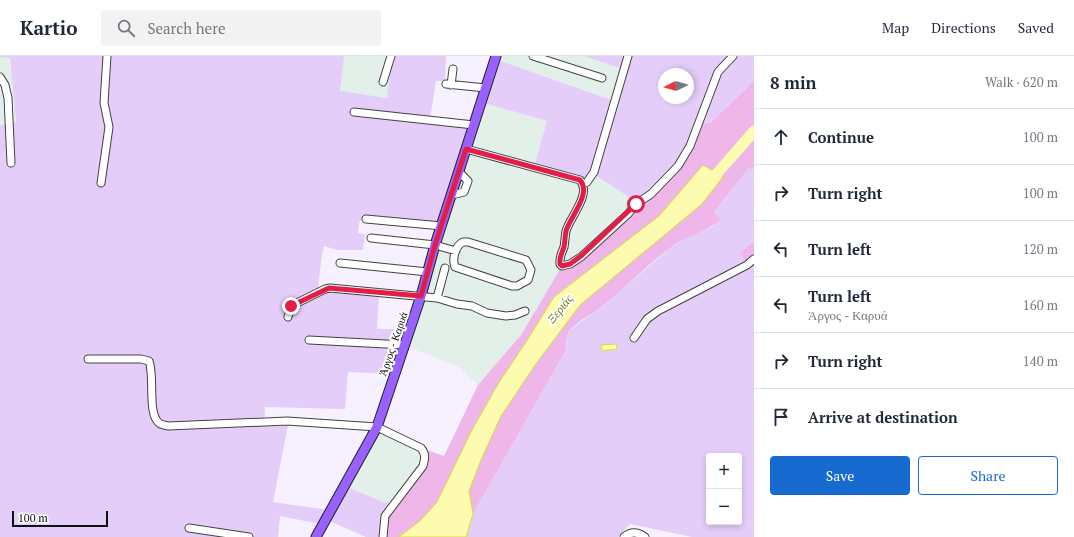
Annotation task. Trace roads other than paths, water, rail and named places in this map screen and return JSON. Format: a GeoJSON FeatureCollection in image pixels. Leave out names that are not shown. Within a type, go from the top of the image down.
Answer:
{"type":"FeatureCollection","features":[{"type":"Feature","properties":{"kind":"main road","name":"Άργος - Καρυά"},"geometry":{"type":"LineString","coordinates":[[316,537],[378,427],[421,296],[435,245],[496,56]]}},
{"type":"Feature","properties":{"kind":"street"},"geometry":{"type":"LineString","coordinates":[[101,183],[109,127],[104,103],[107,56]]}},
{"type":"Feature","properties":{"kind":"street"},"geometry":{"type":"LineString","coordinates":[[383,82],[391,56]]}},
{"type":"Feature","properties":{"kind":"street"},"geometry":{"type":"LineString","coordinates":[[533,56],[602,78]]}},
{"type":"Feature","properties":{"kind":"street"},"geometry":{"type":"LineString","coordinates":[[583,184],[587,182],[594,172],[628,56]]}},
{"type":"Feature","properties":{"kind":"street"},"geometry":{"type":"LineString","coordinates":[[466,149],[580,180],[583,184],[584,190],[579,205],[566,231],[564,246],[559,259],[562,266],[570,264],[581,256],[636,204],[651,194],[678,166],[690,146],[718,72],[733,56]]}},
{"type":"Feature","properties":{"kind":"street"},"geometry":{"type":"LineString","coordinates":[[453,69],[449,84],[486,88]]}},
{"type":"Feature","properties":{"kind":"street"},"geometry":{"type":"LineString","coordinates":[[0,78],[5,84],[8,98],[12,163]]}},
{"type":"Feature","properties":{"kind":"street"},"geometry":{"type":"LineString","coordinates":[[354,112],[474,125]]}},
{"type":"Feature","properties":{"kind":"street"},"geometry":{"type":"LineString","coordinates":[[366,219],[442,226]]}},
{"type":"Feature","properties":{"kind":"street"},"geometry":{"type":"LineString","coordinates":[[371,238],[435,245],[456,251]]}},
{"type":"Feature","properties":{"kind":"street"},"geometry":{"type":"LineString","coordinates":[[463,242],[468,242],[526,260],[531,270],[528,280],[517,286],[512,286],[459,269],[455,267],[454,264],[456,251],[460,244],[463,242]]}},
{"type":"Feature","properties":{"kind":"street"},"geometry":{"type":"LineString","coordinates":[[634,338],[647,319],[658,311],[747,265],[754,259]]}},
{"type":"Feature","properties":{"kind":"street"},"geometry":{"type":"LineString","coordinates":[[340,263],[428,272]]}},
{"type":"Feature","properties":{"kind":"street"},"geometry":{"type":"LineString","coordinates":[[437,298],[444,268]]}},
{"type":"Feature","properties":{"kind":"street"},"geometry":{"type":"LineString","coordinates":[[288,316],[291,306],[329,288],[437,298],[457,304],[472,306],[496,315],[506,316],[525,312]]}},
{"type":"Feature","properties":{"kind":"street"},"geometry":{"type":"LineString","coordinates":[[309,340],[405,345]]}},
{"type":"Feature","properties":{"kind":"street"},"geometry":{"type":"LineString","coordinates":[[88,360],[141,359],[148,361],[152,368],[152,405],[156,419],[160,424],[168,426],[287,421],[378,427],[421,448],[425,453],[423,466],[385,516],[383,537]]}},
{"type":"Feature","properties":{"kind":"street"},"geometry":{"type":"LineString","coordinates":[[189,528],[249,537]]}},
{"type":"Feature","properties":{"kind":"street"},"geometry":{"type":"LineString","coordinates":[[624,537],[627,534],[635,532],[640,533],[645,537]]}},
{"type":"Feature","properties":{"kind":"water"},"geometry":{"type":"Polygon","coordinates":[[[703,165],[723,177],[702,204],[580,305],[535,365],[501,416],[469,491],[473,514],[466,537],[399,537],[421,520],[437,502],[472,430],[498,384],[554,297],[659,216],[703,165]]]}},
{"type":"Feature","properties":{"kind":"water"},"geometry":{"type":"Polygon","coordinates":[[[616,344],[617,349],[602,351],[601,345],[616,344]]]}},
{"type":"Feature","properties":{"kind":"waterway","name":"Ξεριάς"},"geometry":{"type":"LineString","coordinates":[[707,185],[754,131]]}}]}
